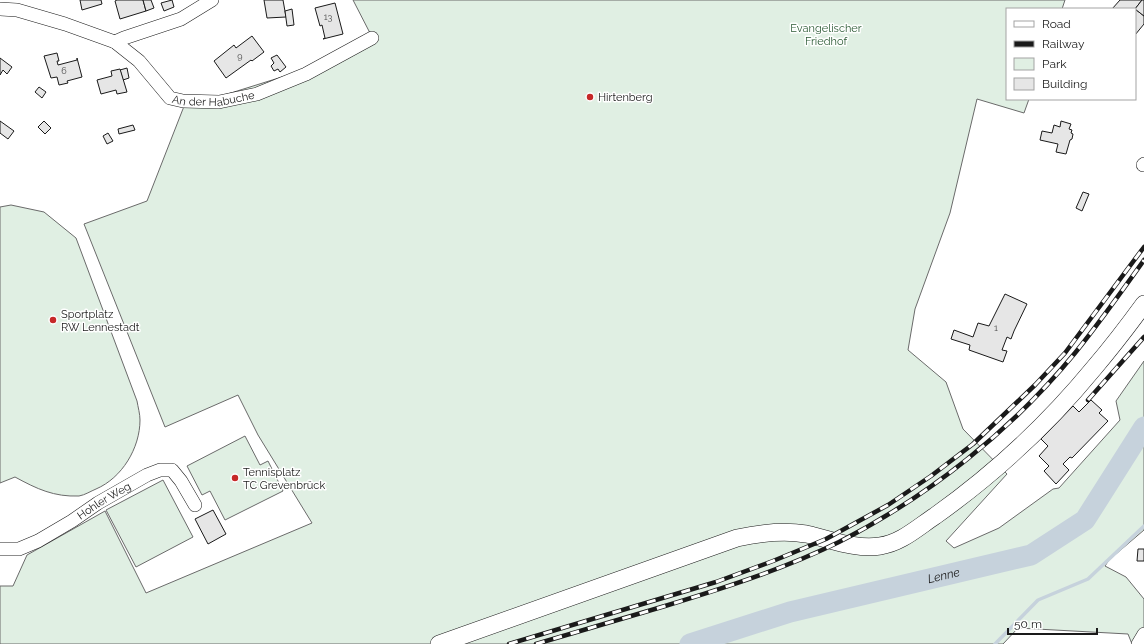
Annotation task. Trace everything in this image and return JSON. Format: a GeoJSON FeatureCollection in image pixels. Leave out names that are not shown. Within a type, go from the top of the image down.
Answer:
{"type":"FeatureCollection","features":[{"type":"Feature","properties":{"kind":"main road"},"geometry":{"type":"LineString","coordinates":[[439,644],[737,538],[764,532],[784,532],[804,534],[865,547],[882,546],[896,541],[945,508],[990,473],[1026,441],[1090,373],[1144,304]]}},
{"type":"Feature","properties":{"kind":"street"},"geometry":{"type":"LineString","coordinates":[[115,42],[181,19],[212,0]]}},
{"type":"Feature","properties":{"kind":"street","name":"An der Habuche"},"geometry":{"type":"LineString","coordinates":[[0,9],[17,10],[65,24],[115,42],[139,60],[170,98],[183,101],[219,102],[257,94],[306,74],[372,38]]}},
{"type":"Feature","properties":{"kind":"street","name":"Hohler Weg"},"geometry":{"type":"LineString","coordinates":[[0,549],[19,549],[38,541],[72,521],[98,503],[147,475],[160,470],[172,470],[181,481],[194,505]]}},
{"type":"Feature","properties":{"kind":"street"},"geometry":{"type":"LineString","coordinates":[[1138,644],[1144,634]]}},
{"type":"Feature","properties":{"kind":"green space","name":"Evangelischer Friedhof"},"geometry":{"type":"Polygon","coordinates":[[[353,0],[1065,0],[1062,8],[1006,8],[1006,100],[1029,100],[1024,113],[977,99],[950,213],[915,309],[908,350],[946,382],[963,429],[1007,474],[946,541],[954,548],[999,528],[1053,489],[1059,488],[1120,420],[1116,401],[1144,361],[1144,530],[1109,560],[1105,566],[1126,577],[1144,599],[1144,644],[1132,644],[1128,634],[1018,628],[1003,644],[0,644],[0,586],[13,586],[27,555],[105,511],[146,593],[312,523],[258,435],[238,395],[165,427],[84,224],[147,201],[188,96],[218,97],[301,71],[371,35],[353,0]]]}},
{"type":"Feature","properties":{"kind":"green space","name":"Sportplatz RW Lennestadt"},"geometry":{"type":"Polygon","coordinates":[[[11,205],[44,212],[76,238],[137,401],[140,418],[139,431],[137,441],[128,461],[114,478],[88,493],[79,496],[54,494],[38,489],[15,477],[0,483],[0,207],[11,205]]]}},
{"type":"Feature","properties":{"kind":"green space","name":"Tennisplatz TC Grevenbrück"},"geometry":{"type":"Polygon","coordinates":[[[245,436],[260,465],[268,461],[283,491],[225,520],[210,491],[202,495],[187,466],[245,436]]]}},
{"type":"Feature","properties":{"kind":"green space"},"geometry":{"type":"Polygon","coordinates":[[[163,480],[193,537],[136,567],[106,510],[163,480]]]}},
{"type":"Feature","properties":{"kind":"building"},"geometry":{"type":"Polygon","coordinates":[[[80,0],[101,0],[102,4],[82,10],[80,0]]]}},
{"type":"Feature","properties":{"kind":"building"},"geometry":{"type":"Polygon","coordinates":[[[143,0],[146,11],[120,19],[115,1],[143,0]]]}},
{"type":"Feature","properties":{"kind":"building"},"geometry":{"type":"Polygon","coordinates":[[[143,0],[151,0],[154,8],[146,11],[143,0]]]}},
{"type":"Feature","properties":{"kind":"building"},"geometry":{"type":"Polygon","coordinates":[[[172,0],[174,7],[164,11],[161,3],[172,0]]]}},
{"type":"Feature","properties":{"kind":"building"},"geometry":{"type":"Polygon","coordinates":[[[264,0],[283,0],[286,17],[267,18],[264,0]]]}},
{"type":"Feature","properties":{"kind":"building"},"geometry":{"type":"Polygon","coordinates":[[[1120,0],[1142,0],[1136,8],[1113,8],[1120,0]]]}},
{"type":"Feature","properties":{"kind":"building"},"geometry":{"type":"Polygon","coordinates":[[[1142,0],[1144,0],[1144,16],[1136,10],[1142,0]]]}},
{"type":"Feature","properties":{"kind":"building"},"geometry":{"type":"Polygon","coordinates":[[[335,3],[343,34],[323,39],[325,38],[322,25],[320,26],[315,8],[335,3]]]}},
{"type":"Feature","properties":{"kind":"building"},"geometry":{"type":"Polygon","coordinates":[[[292,9],[294,25],[287,26],[285,11],[292,9]]]}},
{"type":"Feature","properties":{"kind":"building"},"geometry":{"type":"Polygon","coordinates":[[[1136,10],[1144,16],[1144,24],[1136,34],[1136,10]]]}},
{"type":"Feature","properties":{"kind":"building"},"geometry":{"type":"Polygon","coordinates":[[[252,36],[264,52],[226,78],[214,61],[234,45],[236,48],[252,36]]]}},
{"type":"Feature","properties":{"kind":"building"},"geometry":{"type":"Polygon","coordinates":[[[57,53],[59,61],[57,61],[58,65],[77,60],[77,58],[82,77],[59,85],[57,77],[51,78],[44,56],[57,53]]]}},
{"type":"Feature","properties":{"kind":"building"},"geometry":{"type":"Polygon","coordinates":[[[277,55],[286,67],[280,72],[278,69],[274,71],[271,66],[274,63],[271,58],[277,55]]]}},
{"type":"Feature","properties":{"kind":"building"},"geometry":{"type":"Polygon","coordinates":[[[0,58],[12,67],[7,74],[3,70],[0,75],[0,58]]]}},
{"type":"Feature","properties":{"kind":"building"},"geometry":{"type":"Polygon","coordinates":[[[127,68],[129,78],[123,80],[120,70],[127,68]]]}},
{"type":"Feature","properties":{"kind":"building"},"geometry":{"type":"Polygon","coordinates":[[[120,69],[127,92],[117,94],[116,90],[101,94],[97,80],[112,76],[111,71],[120,69]]]}},
{"type":"Feature","properties":{"kind":"building"},"geometry":{"type":"Polygon","coordinates":[[[39,87],[46,92],[42,98],[35,92],[39,87]]]}},
{"type":"Feature","properties":{"kind":"building"},"geometry":{"type":"Polygon","coordinates":[[[0,121],[14,131],[8,139],[0,133],[0,121]]]}},
{"type":"Feature","properties":{"kind":"building"},"geometry":{"type":"Polygon","coordinates":[[[44,121],[51,128],[45,134],[38,127],[44,121]]]}},
{"type":"Feature","properties":{"kind":"building"},"geometry":{"type":"Polygon","coordinates":[[[1061,121],[1071,124],[1069,129],[1072,130],[1071,133],[1073,134],[1066,154],[1056,152],[1058,144],[1040,140],[1042,131],[1052,133],[1054,125],[1060,127],[1061,121]]]}},
{"type":"Feature","properties":{"kind":"building"},"geometry":{"type":"Polygon","coordinates":[[[133,125],[135,130],[119,134],[118,129],[133,125]]]}},
{"type":"Feature","properties":{"kind":"building"},"geometry":{"type":"Polygon","coordinates":[[[108,133],[113,141],[107,144],[103,136],[108,133]]]}},
{"type":"Feature","properties":{"kind":"building"},"geometry":{"type":"Polygon","coordinates":[[[1083,192],[1089,194],[1082,211],[1076,208],[1083,192]]]}},
{"type":"Feature","properties":{"kind":"building"},"geometry":{"type":"Polygon","coordinates":[[[1005,294],[1027,304],[1011,339],[1007,337],[1002,350],[1007,351],[1003,362],[969,350],[970,345],[951,339],[954,330],[973,337],[978,323],[989,326],[1005,294]]]}},
{"type":"Feature","properties":{"kind":"building"},"geometry":{"type":"Polygon","coordinates":[[[1091,400],[1102,410],[1099,413],[1108,421],[1072,458],[1070,457],[1063,464],[1069,470],[1056,484],[1044,471],[1049,466],[1039,456],[1048,446],[1041,439],[1073,406],[1079,412],[1091,400]]]}},
{"type":"Feature","properties":{"kind":"building"},"geometry":{"type":"Polygon","coordinates":[[[213,510],[226,534],[208,544],[195,519],[213,510]]]}},
{"type":"Feature","properties":{"kind":"building"},"geometry":{"type":"Polygon","coordinates":[[[1138,549],[1144,549],[1144,561],[1137,561],[1138,549]]]}},
{"type":"Feature","properties":{"kind":"waterway","name":"Lenne"},"geometry":{"type":"LineString","coordinates":[[690,644],[790,612],[1031,555],[1085,520],[1144,427]]}},
{"type":"Feature","properties":{"kind":"waterway"},"geometry":{"type":"LineString","coordinates":[[995,644],[1038,600],[1088,579],[1144,526]]}},
{"type":"Feature","properties":{"kind":"railway"},"geometry":{"type":"LineString","coordinates":[[509,644],[716,582],[826,539],[888,505],[931,476],[973,444],[1035,385],[1065,353],[1144,247]]}},
{"type":"Feature","properties":{"kind":"railway"},"geometry":{"type":"LineString","coordinates":[[536,644],[687,599],[797,561],[839,542],[905,504],[967,460],[1024,409],[1075,353],[1102,319],[1144,260]]}},
{"type":"Feature","properties":{"kind":"railway"},"geometry":{"type":"LineString","coordinates":[[1088,400],[1144,337]]}},
{"type":"Feature","properties":{"kind":"place","name":"Hirtenberg"},"geometry":{"type":"Point","coordinates":[590,97]}},
{"type":"Feature","properties":{"kind":"place","name":"Sportplatz RW Lennestadt"},"geometry":{"type":"Point","coordinates":[53,320]}},
{"type":"Feature","properties":{"kind":"place","name":"Tennisplatz TC Grevenbrück"},"geometry":{"type":"Point","coordinates":[235,478]}}]}
